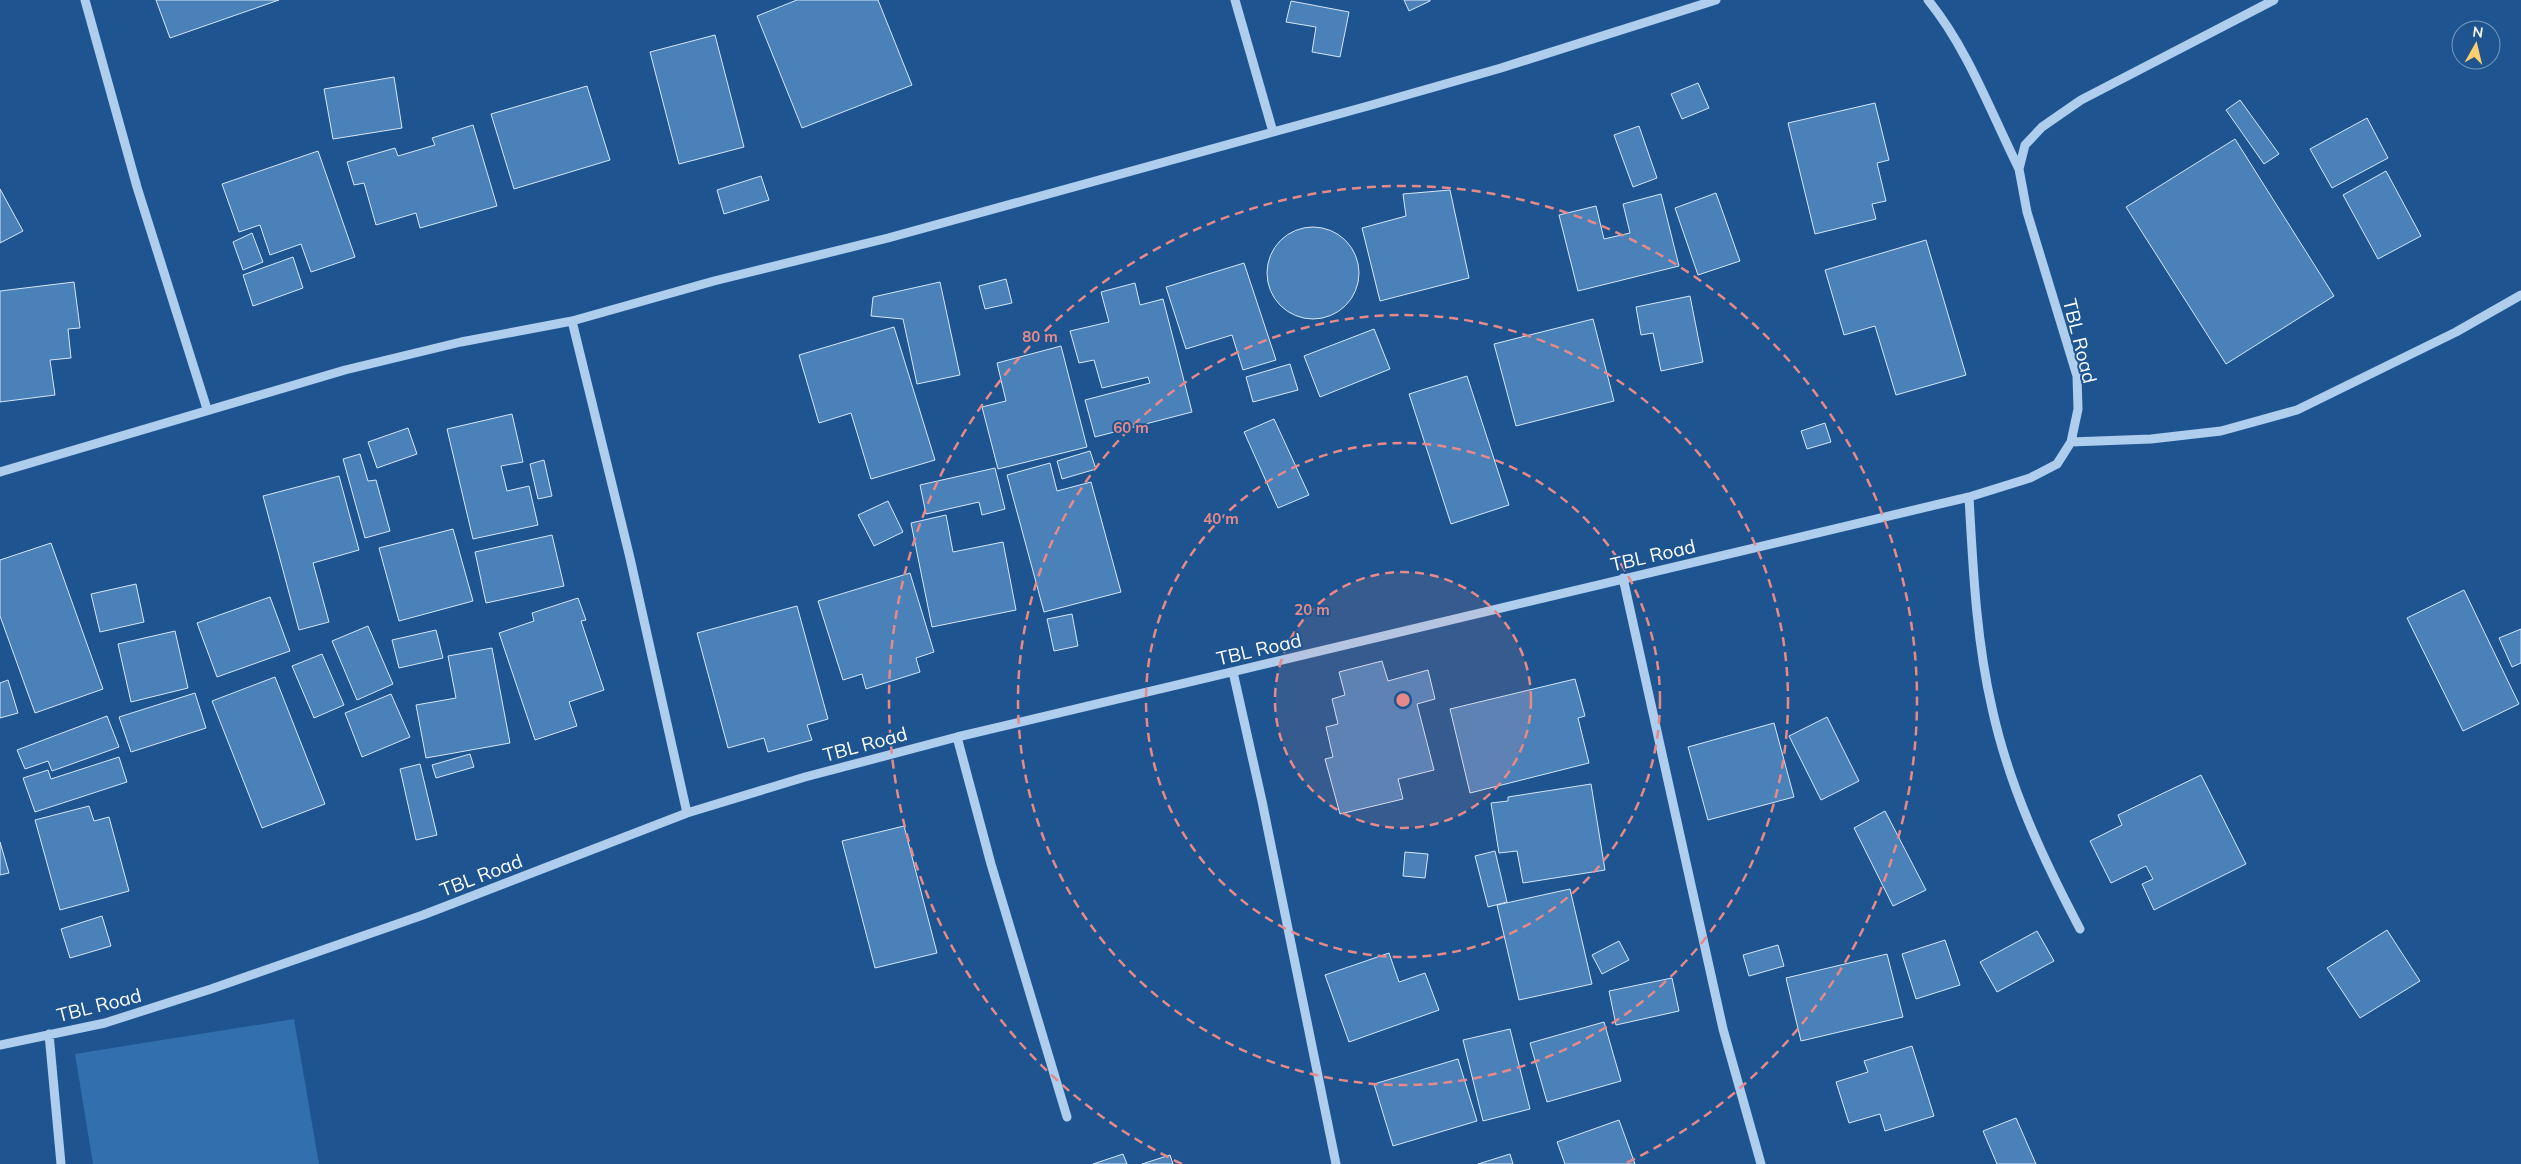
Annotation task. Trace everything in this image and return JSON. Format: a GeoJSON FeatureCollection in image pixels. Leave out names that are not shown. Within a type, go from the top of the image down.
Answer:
{"type":"FeatureCollection","features":[{"type":"Feature","properties":{"kind":"street"},"geometry":{"type":"LineString","coordinates":[[85,0],[137,186],[207,409]]}},
{"type":"Feature","properties":{"kind":"street"},"geometry":{"type":"LineString","coordinates":[[1235,0],[1273,132]]}},
{"type":"Feature","properties":{"kind":"street"},"geometry":{"type":"LineString","coordinates":[[0,472],[207,409],[345,370],[442,346],[572,322],[714,280],[888,238],[1501,68],[1716,0]]}},
{"type":"Feature","properties":{"kind":"street"},"geometry":{"type":"LineString","coordinates":[[1928,0],[1940,15],[1973,75],[2019,168]]}},
{"type":"Feature","properties":{"kind":"street","name":"TBL Road"},"geometry":{"type":"LineString","coordinates":[[0,1045],[105,1023],[221,986],[423,915],[687,813],[805,776],[957,737],[1969,497],[2030,478],[2057,464],[2071,442],[2078,409],[2076,376],[2028,212],[2019,168],[2025,145],[2042,127],[2081,100],[2274,0]]}},
{"type":"Feature","properties":{"kind":"street"},"geometry":{"type":"LineString","coordinates":[[2071,442],[2151,439],[2221,431],[2297,410],[2456,332],[2521,295]]}},
{"type":"Feature","properties":{"kind":"street"},"geometry":{"type":"LineString","coordinates":[[572,322],[630,558],[687,813]]}},
{"type":"Feature","properties":{"kind":"street"},"geometry":{"type":"LineString","coordinates":[[1969,497],[1976,606],[1992,707],[2007,760],[2045,862],[2080,928]]}},
{"type":"Feature","properties":{"kind":"street"},"geometry":{"type":"LineString","coordinates":[[1623,578],[1723,1029],[1761,1164]]}},
{"type":"Feature","properties":{"kind":"street"},"geometry":{"type":"LineString","coordinates":[[1233,672],[1262,801],[1336,1164]]}},
{"type":"Feature","properties":{"kind":"street"},"geometry":{"type":"LineString","coordinates":[[957,737],[991,864],[1067,1117]]}},
{"type":"Feature","properties":{"kind":"street"},"geometry":{"type":"LineString","coordinates":[[49,1034],[61,1164]]}},
{"type":"Feature","properties":{"kind":"shaded area"},"geometry":{"type":"Polygon","coordinates":[[[294,1019],[319,1164],[93,1164],[75,1054],[294,1019]]]}},
{"type":"Feature","properties":{"kind":"building"},"geometry":{"type":"Polygon","coordinates":[[[156,0],[279,0],[170,38],[156,0]]]}},
{"type":"Feature","properties":{"kind":"building"},"geometry":{"type":"Polygon","coordinates":[[[797,0],[878,0],[912,85],[802,128],[757,16],[797,0]]]}},
{"type":"Feature","properties":{"kind":"building"},"geometry":{"type":"Polygon","coordinates":[[[1404,0],[1430,0],[1430,1],[1409,11],[1404,0]]]}},
{"type":"Feature","properties":{"kind":"building"},"geometry":{"type":"Polygon","coordinates":[[[1291,1],[1349,12],[1340,57],[1312,52],[1316,27],[1286,22],[1291,1]]]}},
{"type":"Feature","properties":{"kind":"building"},"geometry":{"type":"Polygon","coordinates":[[[715,35],[744,147],[679,164],[650,52],[715,35]]]}},
{"type":"Feature","properties":{"kind":"building"},"geometry":{"type":"Polygon","coordinates":[[[394,77],[402,128],[333,139],[324,89],[394,77]]]}},
{"type":"Feature","properties":{"kind":"building"},"geometry":{"type":"Polygon","coordinates":[[[1698,83],[1709,108],[1682,119],[1671,94],[1698,83]]]}},
{"type":"Feature","properties":{"kind":"building"},"geometry":{"type":"Polygon","coordinates":[[[587,86],[610,160],[514,189],[491,114],[587,86]]]}},
{"type":"Feature","properties":{"kind":"building"},"geometry":{"type":"Polygon","coordinates":[[[2240,100],[2279,154],[2264,164],[2226,110],[2240,100]]]}},
{"type":"Feature","properties":{"kind":"building"},"geometry":{"type":"Polygon","coordinates":[[[1875,103],[1889,160],[1877,163],[1886,201],[1872,204],[1876,219],[1815,234],[1788,123],[1875,103]]]}},
{"type":"Feature","properties":{"kind":"building"},"geometry":{"type":"Polygon","coordinates":[[[2367,118],[2388,158],[2332,188],[2310,149],[2367,118]]]}},
{"type":"Feature","properties":{"kind":"building"},"geometry":{"type":"Polygon","coordinates":[[[473,125],[497,206],[420,228],[416,213],[376,225],[364,183],[354,185],[347,162],[395,148],[398,156],[435,145],[432,138],[473,125]]]}},
{"type":"Feature","properties":{"kind":"building"},"geometry":{"type":"Polygon","coordinates":[[[1639,126],[1657,178],[1633,187],[1614,135],[1639,126]]]}},
{"type":"Feature","properties":{"kind":"building"},"geometry":{"type":"Polygon","coordinates":[[[2235,139],[2334,296],[2226,364],[2126,207],[2235,139]]]}},
{"type":"Feature","properties":{"kind":"building"},"geometry":{"type":"Polygon","coordinates":[[[318,151],[355,257],[311,272],[301,244],[270,255],[260,225],[239,232],[222,184],[318,151]]]}},
{"type":"Feature","properties":{"kind":"building"},"geometry":{"type":"Polygon","coordinates":[[[2386,171],[2421,236],[2378,259],[2343,195],[2386,171]]]}},
{"type":"Feature","properties":{"kind":"building"},"geometry":{"type":"Polygon","coordinates":[[[761,176],[769,200],[724,214],[717,190],[761,176]]]}},
{"type":"Feature","properties":{"kind":"building"},"geometry":{"type":"Polygon","coordinates":[[[0,189],[23,231],[0,243],[0,189]]]}},
{"type":"Feature","properties":{"kind":"building"},"geometry":{"type":"Polygon","coordinates":[[[1450,190],[1469,278],[1380,301],[1362,228],[1406,216],[1403,194],[1450,190]]]}},
{"type":"Feature","properties":{"kind":"building"},"geometry":{"type":"Polygon","coordinates":[[[1716,193],[1740,261],[1698,275],[1675,208],[1716,193]]]}},
{"type":"Feature","properties":{"kind":"building"},"geometry":{"type":"Polygon","coordinates":[[[1661,194],[1679,266],[1578,291],[1559,215],[1596,206],[1604,239],[1630,233],[1623,204],[1661,194]]]}},
{"type":"Feature","properties":{"kind":"building"},"geometry":{"type":"Polygon","coordinates":[[[1304,227],[1322,227],[1339,234],[1352,247],[1359,264],[1359,282],[1352,299],[1339,312],[1322,319],[1304,319],[1287,312],[1274,299],[1267,282],[1267,264],[1274,247],[1287,234],[1304,227]]]}},
{"type":"Feature","properties":{"kind":"building"},"geometry":{"type":"Polygon","coordinates":[[[252,233],[263,262],[243,270],[233,242],[252,233]]]}},
{"type":"Feature","properties":{"kind":"building"},"geometry":{"type":"Polygon","coordinates":[[[1926,240],[1966,375],[1896,395],[1875,326],[1844,335],[1825,270],[1926,240]]]}},
{"type":"Feature","properties":{"kind":"building"},"geometry":{"type":"Polygon","coordinates":[[[293,257],[303,288],[253,306],[243,275],[293,257]]]}},
{"type":"Feature","properties":{"kind":"building"},"geometry":{"type":"Polygon","coordinates":[[[1244,263],[1276,360],[1243,370],[1232,335],[1186,349],[1166,287],[1244,263]]]}},
{"type":"Feature","properties":{"kind":"building"},"geometry":{"type":"Polygon","coordinates":[[[1006,279],[1012,303],[985,309],[979,286],[1006,279]]]}},
{"type":"Feature","properties":{"kind":"building"},"geometry":{"type":"Polygon","coordinates":[[[74,282],[80,328],[68,329],[71,358],[50,360],[55,395],[0,402],[0,291],[74,282]]]}},
{"type":"Feature","properties":{"kind":"building"},"geometry":{"type":"Polygon","coordinates":[[[940,282],[960,375],[917,384],[903,319],[871,316],[873,297],[940,282]]]}},
{"type":"Feature","properties":{"kind":"building"},"geometry":{"type":"Polygon","coordinates":[[[1135,283],[1140,305],[1163,299],[1192,412],[1095,437],[1085,400],[1150,383],[1148,377],[1102,388],[1094,360],[1079,363],[1070,331],[1109,322],[1101,292],[1135,283]]]}},
{"type":"Feature","properties":{"kind":"building"},"geometry":{"type":"Polygon","coordinates":[[[1690,296],[1703,362],[1661,371],[1653,333],[1641,335],[1636,307],[1690,296]]]}},
{"type":"Feature","properties":{"kind":"building"},"geometry":{"type":"Polygon","coordinates":[[[1593,319],[1614,401],[1516,426],[1494,344],[1593,319]]]}},
{"type":"Feature","properties":{"kind":"building"},"geometry":{"type":"Polygon","coordinates":[[[894,327],[935,460],[871,479],[851,413],[819,423],[799,355],[894,327]]]}},
{"type":"Feature","properties":{"kind":"building"},"geometry":{"type":"Polygon","coordinates":[[[1374,329],[1390,369],[1320,397],[1304,356],[1374,329]]]}},
{"type":"Feature","properties":{"kind":"building"},"geometry":{"type":"Polygon","coordinates":[[[1061,346],[1087,447],[998,469],[982,407],[1006,401],[997,363],[1061,346]]]}},
{"type":"Feature","properties":{"kind":"building"},"geometry":{"type":"Polygon","coordinates":[[[1290,364],[1298,390],[1253,402],[1246,377],[1290,364]]]}},
{"type":"Feature","properties":{"kind":"building"},"geometry":{"type":"Polygon","coordinates":[[[1467,376],[1509,505],[1451,524],[1409,394],[1467,376]]]}},
{"type":"Feature","properties":{"kind":"building"},"geometry":{"type":"Polygon","coordinates":[[[512,414],[523,462],[501,466],[507,491],[529,486],[538,525],[473,539],[447,429],[512,414]]]}},
{"type":"Feature","properties":{"kind":"building"},"geometry":{"type":"Polygon","coordinates":[[[1274,419],[1309,495],[1278,508],[1244,432],[1274,419]]]}},
{"type":"Feature","properties":{"kind":"building"},"geometry":{"type":"Polygon","coordinates":[[[1825,423],[1831,442],[1807,449],[1801,431],[1825,423]]]}},
{"type":"Feature","properties":{"kind":"building"},"geometry":{"type":"Polygon","coordinates":[[[408,428],[417,454],[377,468],[368,442],[408,428]]]}},
{"type":"Feature","properties":{"kind":"building"},"geometry":{"type":"Polygon","coordinates":[[[1090,451],[1096,469],[1062,479],[1057,461],[1090,451]]]}},
{"type":"Feature","properties":{"kind":"building"},"geometry":{"type":"Polygon","coordinates":[[[360,454],[368,481],[376,480],[390,531],[365,538],[343,459],[360,454]]]}},
{"type":"Feature","properties":{"kind":"building"},"geometry":{"type":"Polygon","coordinates":[[[544,460],[552,496],[538,499],[530,464],[544,460]]]}},
{"type":"Feature","properties":{"kind":"building"},"geometry":{"type":"Polygon","coordinates":[[[1050,463],[1057,491],[1091,482],[1121,592],[1044,612],[1007,475],[1050,463]]]}},
{"type":"Feature","properties":{"kind":"building"},"geometry":{"type":"Polygon","coordinates":[[[995,468],[1005,509],[982,515],[979,502],[926,514],[920,485],[995,468]]]}},
{"type":"Feature","properties":{"kind":"building"},"geometry":{"type":"Polygon","coordinates":[[[339,476],[359,550],[313,563],[329,622],[299,630],[263,496],[339,476]]]}},
{"type":"Feature","properties":{"kind":"building"},"geometry":{"type":"Polygon","coordinates":[[[888,501],[903,532],[874,546],[858,515],[888,501]]]}},
{"type":"Feature","properties":{"kind":"building"},"geometry":{"type":"Polygon","coordinates":[[[946,515],[953,552],[1003,542],[1016,610],[932,627],[911,523],[946,515]]]}},
{"type":"Feature","properties":{"kind":"building"},"geometry":{"type":"Polygon","coordinates":[[[453,529],[473,601],[399,621],[379,548],[453,529]]]}},
{"type":"Feature","properties":{"kind":"building"},"geometry":{"type":"Polygon","coordinates":[[[552,535],[564,586],[486,603],[475,552],[552,535]]]}},
{"type":"Feature","properties":{"kind":"building"},"geometry":{"type":"Polygon","coordinates":[[[51,543],[103,689],[35,713],[0,616],[0,560],[51,543]]]}},
{"type":"Feature","properties":{"kind":"building"},"geometry":{"type":"Polygon","coordinates":[[[910,573],[934,652],[916,658],[920,672],[866,689],[862,674],[843,680],[818,601],[910,573]]]}},
{"type":"Feature","properties":{"kind":"building"},"geometry":{"type":"Polygon","coordinates":[[[136,584],[144,622],[100,632],[91,594],[136,584]]]}},
{"type":"Feature","properties":{"kind":"building"},"geometry":{"type":"Polygon","coordinates":[[[2464,590],[2519,704],[2463,731],[2407,618],[2464,590]]]}},
{"type":"Feature","properties":{"kind":"building"},"geometry":{"type":"Polygon","coordinates":[[[270,597],[290,651],[217,677],[197,623],[270,597]]]}},
{"type":"Feature","properties":{"kind":"building"},"geometry":{"type":"Polygon","coordinates":[[[578,598],[586,620],[581,621],[604,690],[569,702],[577,726],[535,740],[499,633],[534,621],[532,613],[578,598]]]}},
{"type":"Feature","properties":{"kind":"building"},"geometry":{"type":"Polygon","coordinates":[[[797,606],[828,719],[807,725],[812,740],[768,752],[764,738],[728,748],[697,633],[797,606]]]}},
{"type":"Feature","properties":{"kind":"building"},"geometry":{"type":"Polygon","coordinates":[[[1072,614],[1078,646],[1054,651],[1047,619],[1072,614]]]}},
{"type":"Feature","properties":{"kind":"building"},"geometry":{"type":"Polygon","coordinates":[[[368,626],[393,684],[357,700],[332,641],[368,626]]]}},
{"type":"Feature","properties":{"kind":"building"},"geometry":{"type":"Polygon","coordinates":[[[2521,629],[2521,663],[2512,667],[2499,638],[2521,629]]]}},
{"type":"Feature","properties":{"kind":"building"},"geometry":{"type":"Polygon","coordinates":[[[436,630],[443,658],[399,668],[392,640],[436,630]]]}},
{"type":"Feature","properties":{"kind":"building"},"geometry":{"type":"Polygon","coordinates":[[[175,631],[188,688],[131,702],[118,644],[175,631]]]}},
{"type":"Feature","properties":{"kind":"building"},"geometry":{"type":"Polygon","coordinates":[[[492,648],[510,743],[426,758],[416,705],[456,698],[448,656],[492,648]]]}},
{"type":"Feature","properties":{"kind":"building"},"geometry":{"type":"Polygon","coordinates":[[[322,654],[344,705],[314,718],[292,666],[322,654]]]}},
{"type":"Feature","properties":{"kind":"building"},"geometry":{"type":"Polygon","coordinates":[[[1382,661],[1388,681],[1428,670],[1435,699],[1417,704],[1434,770],[1398,779],[1403,799],[1340,814],[1325,759],[1333,757],[1326,727],[1338,724],[1332,699],[1345,695],[1339,672],[1382,661]]]}},
{"type":"Feature","properties":{"kind":"building"},"geometry":{"type":"Polygon","coordinates":[[[275,677],[325,804],[262,828],[212,701],[275,677]]]}},
{"type":"Feature","properties":{"kind":"building"},"geometry":{"type":"Polygon","coordinates":[[[1575,679],[1585,716],[1578,718],[1589,763],[1470,793],[1450,709],[1575,679]]]}},
{"type":"Feature","properties":{"kind":"building"},"geometry":{"type":"Polygon","coordinates":[[[8,680],[18,713],[0,718],[0,683],[8,680]]]}},
{"type":"Feature","properties":{"kind":"building"},"geometry":{"type":"Polygon","coordinates":[[[195,693],[206,728],[131,752],[119,717],[195,693]]]}},
{"type":"Feature","properties":{"kind":"building"},"geometry":{"type":"Polygon","coordinates":[[[391,694],[410,737],[362,757],[345,713],[391,694]]]}},
{"type":"Feature","properties":{"kind":"building"},"geometry":{"type":"Polygon","coordinates":[[[107,716],[119,747],[52,771],[48,761],[25,769],[17,750],[107,716]]]}},
{"type":"Feature","properties":{"kind":"building"},"geometry":{"type":"Polygon","coordinates":[[[1827,717],[1859,781],[1821,800],[1789,736],[1827,717]]]}},
{"type":"Feature","properties":{"kind":"building"},"geometry":{"type":"Polygon","coordinates":[[[1774,723],[1794,797],[1708,820],[1688,747],[1774,723]]]}},
{"type":"Feature","properties":{"kind":"building"},"geometry":{"type":"Polygon","coordinates":[[[470,754],[474,767],[436,778],[432,765],[470,754]]]}},
{"type":"Feature","properties":{"kind":"building"},"geometry":{"type":"Polygon","coordinates":[[[119,757],[127,782],[35,812],[23,778],[48,770],[51,779],[119,757]]]}},
{"type":"Feature","properties":{"kind":"building"},"geometry":{"type":"Polygon","coordinates":[[[420,764],[437,835],[416,840],[400,769],[420,764]]]}},
{"type":"Feature","properties":{"kind":"building"},"geometry":{"type":"Polygon","coordinates":[[[2201,775],[2246,864],[2154,910],[2142,884],[2153,879],[2146,866],[2111,883],[2090,841],[2122,825],[2118,815],[2201,775]]]}},
{"type":"Feature","properties":{"kind":"building"},"geometry":{"type":"Polygon","coordinates":[[[1591,784],[1605,870],[1523,883],[1517,851],[1499,853],[1491,803],[1508,801],[1508,797],[1591,784]]]}},
{"type":"Feature","properties":{"kind":"building"},"geometry":{"type":"Polygon","coordinates":[[[89,806],[94,821],[109,817],[129,891],[60,910],[35,820],[89,806]]]}},
{"type":"Feature","properties":{"kind":"building"},"geometry":{"type":"Polygon","coordinates":[[[1885,811],[1926,890],[1893,906],[1854,828],[1885,811]]]}},
{"type":"Feature","properties":{"kind":"building"},"geometry":{"type":"Polygon","coordinates":[[[904,826],[937,953],[875,968],[842,841],[904,826]]]}},
{"type":"Feature","properties":{"kind":"building"},"geometry":{"type":"Polygon","coordinates":[[[0,842],[9,873],[0,875],[0,842]]]}},
{"type":"Feature","properties":{"kind":"building"},"geometry":{"type":"Polygon","coordinates":[[[1495,851],[1507,902],[1488,907],[1475,856],[1495,851]]]}},
{"type":"Feature","properties":{"kind":"building"},"geometry":{"type":"Polygon","coordinates":[[[1405,852],[1428,854],[1425,878],[1403,876],[1405,852]]]}},
{"type":"Feature","properties":{"kind":"building"},"geometry":{"type":"Polygon","coordinates":[[[1570,889],[1592,984],[1519,1000],[1497,905],[1570,889]]]}},
{"type":"Feature","properties":{"kind":"building"},"geometry":{"type":"Polygon","coordinates":[[[102,916],[111,946],[70,958],[61,929],[102,916]]]}},
{"type":"Feature","properties":{"kind":"building"},"geometry":{"type":"Polygon","coordinates":[[[2387,930],[2420,981],[2360,1018],[2327,968],[2387,930]]]}},
{"type":"Feature","properties":{"kind":"building"},"geometry":{"type":"Polygon","coordinates":[[[2037,931],[2054,961],[1997,992],[1980,962],[2037,931]]]}},
{"type":"Feature","properties":{"kind":"building"},"geometry":{"type":"Polygon","coordinates":[[[1945,940],[1960,985],[1916,999],[1902,954],[1945,940]]]}},
{"type":"Feature","properties":{"kind":"building"},"geometry":{"type":"Polygon","coordinates":[[[1619,941],[1629,960],[1602,974],[1592,955],[1619,941]]]}},
{"type":"Feature","properties":{"kind":"building"},"geometry":{"type":"Polygon","coordinates":[[[1778,945],[1784,966],[1749,976],[1743,955],[1778,945]]]}},
{"type":"Feature","properties":{"kind":"building"},"geometry":{"type":"Polygon","coordinates":[[[1389,953],[1399,982],[1425,973],[1439,1010],[1349,1042],[1325,975],[1389,953]]]}},
{"type":"Feature","properties":{"kind":"building"},"geometry":{"type":"Polygon","coordinates":[[[1887,954],[1903,1017],[1801,1041],[1786,978],[1887,954]]]}},
{"type":"Feature","properties":{"kind":"building"},"geometry":{"type":"Polygon","coordinates":[[[1672,978],[1679,1011],[1616,1025],[1609,991],[1672,978]]]}},
{"type":"Feature","properties":{"kind":"building"},"geometry":{"type":"Polygon","coordinates":[[[1604,1022],[1621,1081],[1547,1102],[1530,1043],[1604,1022]]]}},
{"type":"Feature","properties":{"kind":"building"},"geometry":{"type":"Polygon","coordinates":[[[1510,1029],[1530,1109],[1483,1121],[1463,1040],[1510,1029]]]}},
{"type":"Feature","properties":{"kind":"building"},"geometry":{"type":"Polygon","coordinates":[[[1912,1046],[1934,1116],[1885,1131],[1880,1114],[1849,1123],[1836,1082],[1868,1072],[1864,1061],[1912,1046]]]}},
{"type":"Feature","properties":{"kind":"building"},"geometry":{"type":"Polygon","coordinates":[[[1458,1059],[1477,1121],[1393,1146],[1374,1084],[1458,1059]]]}},
{"type":"Feature","properties":{"kind":"building"},"geometry":{"type":"Polygon","coordinates":[[[2016,1118],[2036,1164],[1997,1164],[1983,1131],[2016,1118]]]}},
{"type":"Feature","properties":{"kind":"building"},"geometry":{"type":"Polygon","coordinates":[[[1619,1120],[1635,1164],[1565,1164],[1557,1142],[1619,1120]]]}},
{"type":"Feature","properties":{"kind":"building"},"geometry":{"type":"Polygon","coordinates":[[[1123,1154],[1127,1164],[1093,1164],[1123,1154]]]}},
{"type":"Feature","properties":{"kind":"building"},"geometry":{"type":"Polygon","coordinates":[[[1510,1154],[1513,1164],[1478,1164],[1510,1154]]]}},
{"type":"Feature","properties":{"kind":"building"},"geometry":{"type":"Polygon","coordinates":[[[1170,1155],[1173,1164],[1142,1164],[1170,1155]]]}}]}
